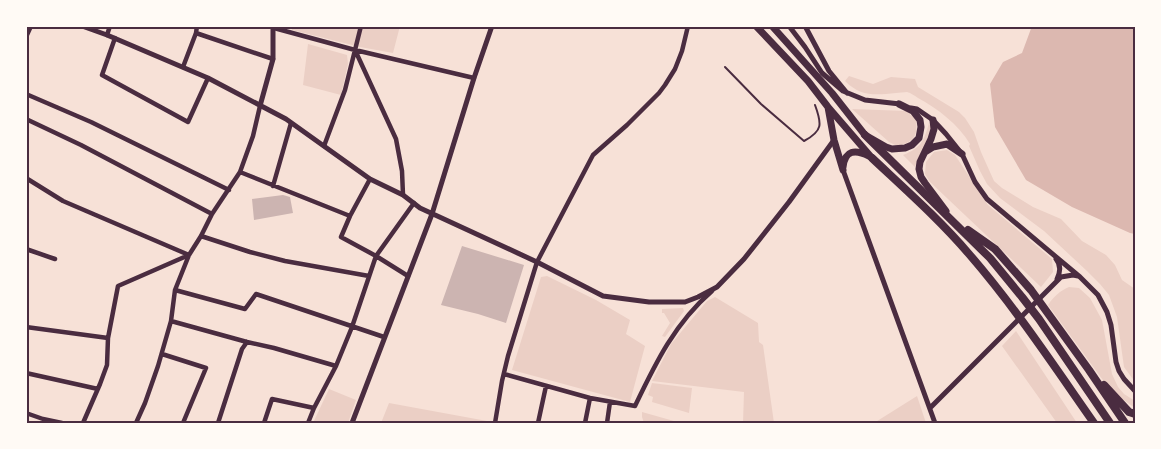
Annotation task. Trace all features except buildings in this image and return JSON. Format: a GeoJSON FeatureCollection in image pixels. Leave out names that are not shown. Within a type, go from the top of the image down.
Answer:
{"type":"FeatureCollection","features":[{"type":"Feature","properties":{"kind":"highway"},"geometry":{"type":"LineString","coordinates":[[866,135],[990,258],[1039,319],[1110,423]]}},
{"type":"Feature","properties":{"kind":"highway"},"geometry":{"type":"LineString","coordinates":[[872,158],[929,212],[969,254],[1012,307],[1094,423]]}},
{"type":"Feature","properties":{"kind":"highway"},"geometry":{"type":"LineString","coordinates":[[950,218],[994,249],[1031,290],[1124,423]]}},
{"type":"Feature","properties":{"kind":"highway"},"geometry":{"type":"LineString","coordinates":[[1088,370],[1129,412],[1135,414]]}},
{"type":"Feature","properties":{"kind":"highway"},"geometry":{"type":"LineString","coordinates":[[1074,395],[1089,423]]}},
{"type":"Feature","properties":{"kind":"main road"},"geometry":{"type":"LineString","coordinates":[[756,26],[808,81],[872,158]]}},
{"type":"Feature","properties":{"kind":"main road"},"geometry":{"type":"LineString","coordinates":[[772,26],[832,93],[866,135],[886,147],[898,150],[912,145],[918,138],[921,127],[920,120],[913,111],[899,104]]}},
{"type":"Feature","properties":{"kind":"main road"},"geometry":{"type":"LineString","coordinates":[[828,107],[834,140],[843,170]]}},
{"type":"Feature","properties":{"kind":"main road"},"geometry":{"type":"LineString","coordinates":[[933,120],[934,129],[931,140],[923,154],[919,169],[921,177],[950,218]]}},
{"type":"Feature","properties":{"kind":"main road"},"geometry":{"type":"LineString","coordinates":[[923,154],[933,147],[947,144],[962,154]]}},
{"type":"Feature","properties":{"kind":"main road"},"geometry":{"type":"LineString","coordinates":[[843,170],[844,159],[851,152],[860,152],[872,158]]}},
{"type":"Feature","properties":{"kind":"street"},"geometry":{"type":"LineString","coordinates":[[26,37],[30,26]]}},
{"type":"Feature","properties":{"kind":"street"},"geometry":{"type":"LineString","coordinates":[[82,26],[208,78],[286,119],[370,178],[432,214],[537,262],[602,296],[649,302],[685,302],[717,287]]}},
{"type":"Feature","properties":{"kind":"street"},"geometry":{"type":"LineString","coordinates":[[107,35],[110,26]]}},
{"type":"Feature","properties":{"kind":"street"},"geometry":{"type":"LineString","coordinates":[[183,68],[197,26]]}},
{"type":"Feature","properties":{"kind":"street"},"geometry":{"type":"LineString","coordinates":[[324,146],[345,90],[361,26]]}},
{"type":"Feature","properties":{"kind":"street"},"geometry":{"type":"LineString","coordinates":[[352,423],[432,214],[492,26]]}},
{"type":"Feature","properties":{"kind":"street"},"geometry":{"type":"LineString","coordinates":[[495,423],[513,338],[537,262],[593,155],[627,125],[665,85],[675,69],[688,26]]}},
{"type":"Feature","properties":{"kind":"street"},"geometry":{"type":"LineString","coordinates":[[789,26],[822,73],[837,87],[865,100],[899,104],[917,110],[933,120],[962,154],[975,182],[987,199],[1080,277],[1098,295],[1111,325],[1116,362],[1124,379],[1135,391]]}},
{"type":"Feature","properties":{"kind":"street"},"geometry":{"type":"LineString","coordinates":[[805,26],[829,70],[848,93]]}},
{"type":"Feature","properties":{"kind":"street"},"geometry":{"type":"LineString","coordinates":[[136,423],[162,354],[171,321],[176,290],[189,255],[212,214],[240,172],[253,136],[273,60],[273,27],[355,50],[474,78]]}},
{"type":"Feature","properties":{"kind":"street"},"geometry":{"type":"LineString","coordinates":[[196,33],[273,60]]}},
{"type":"Feature","properties":{"kind":"street"},"geometry":{"type":"LineString","coordinates":[[115,38],[102,75],[188,122],[208,78]]}},
{"type":"Feature","properties":{"kind":"street"},"geometry":{"type":"LineString","coordinates":[[355,50],[396,139],[402,171],[403,196]]}},
{"type":"Feature","properties":{"kind":"street"},"geometry":{"type":"LineString","coordinates":[[26,94],[91,122],[229,190]]}},
{"type":"Feature","properties":{"kind":"street"},"geometry":{"type":"LineString","coordinates":[[26,119],[81,145],[212,214]]}},
{"type":"Feature","properties":{"kind":"street"},"geometry":{"type":"LineString","coordinates":[[273,186],[292,123]]}},
{"type":"Feature","properties":{"kind":"street"},"geometry":{"type":"LineString","coordinates":[[504,374],[590,398],[635,406],[665,347],[697,304],[717,287],[744,259],[834,140]]}},
{"type":"Feature","properties":{"kind":"street"},"geometry":{"type":"LineString","coordinates":[[843,170],[935,423]]}},
{"type":"Feature","properties":{"kind":"street"},"geometry":{"type":"LineString","coordinates":[[240,172],[350,216]]}},
{"type":"Feature","properties":{"kind":"street"},"geometry":{"type":"LineString","coordinates":[[26,178],[63,201],[189,255]]}},
{"type":"Feature","properties":{"kind":"street"},"geometry":{"type":"LineString","coordinates":[[370,178],[341,238],[376,256],[408,276]]}},
{"type":"Feature","properties":{"kind":"street"},"geometry":{"type":"LineString","coordinates":[[308,423],[336,366],[376,256],[414,203]]}},
{"type":"Feature","properties":{"kind":"street"},"geometry":{"type":"LineString","coordinates":[[201,236],[285,261],[369,276]]}},
{"type":"Feature","properties":{"kind":"street"},"geometry":{"type":"LineString","coordinates":[[26,249],[55,259]]}},
{"type":"Feature","properties":{"kind":"street"},"geometry":{"type":"LineString","coordinates":[[83,423],[107,365],[108,338],[118,286],[189,255]]}},
{"type":"Feature","properties":{"kind":"street"},"geometry":{"type":"LineString","coordinates":[[1054,255],[1060,264],[1059,275],[1055,283]]}},
{"type":"Feature","properties":{"kind":"street"},"geometry":{"type":"LineString","coordinates":[[930,408],[1061,277],[1067,275],[1080,277]]}},
{"type":"Feature","properties":{"kind":"street"},"geometry":{"type":"LineString","coordinates":[[176,290],[245,309],[256,294],[384,337]]}},
{"type":"Feature","properties":{"kind":"street"},"geometry":{"type":"LineString","coordinates":[[171,321],[336,366]]}},
{"type":"Feature","properties":{"kind":"street"},"geometry":{"type":"LineString","coordinates":[[26,327],[108,338]]}},
{"type":"Feature","properties":{"kind":"street"},"geometry":{"type":"LineString","coordinates":[[218,423],[242,349],[247,342]]}},
{"type":"Feature","properties":{"kind":"street"},"geometry":{"type":"LineString","coordinates":[[162,354],[206,368],[183,423]]}},
{"type":"Feature","properties":{"kind":"street"},"geometry":{"type":"LineString","coordinates":[[26,373],[98,389]]}},
{"type":"Feature","properties":{"kind":"street"},"geometry":{"type":"LineString","coordinates":[[538,423],[546,386]]}},
{"type":"Feature","properties":{"kind":"street"},"geometry":{"type":"LineString","coordinates":[[586,423],[590,398]]}},
{"type":"Feature","properties":{"kind":"street"},"geometry":{"type":"LineString","coordinates":[[264,423],[272,399],[314,408]]}},
{"type":"Feature","properties":{"kind":"street"},"geometry":{"type":"LineString","coordinates":[[607,423],[610,402]]}},
{"type":"Feature","properties":{"kind":"street"},"geometry":{"type":"LineString","coordinates":[[26,413],[62,423]]}},
{"type":"Feature","properties":{"kind":"lane"},"geometry":{"type":"LineString","coordinates":[[725,67],[761,104],[804,140],[813,136],[818,131],[820,124],[816,105]]}},
{"type":"Feature","properties":{"kind":"shaded area"},"geometry":{"type":"Polygon","coordinates":[[[292,26],[400,26],[393,53],[292,30],[292,26]]]}},
{"type":"Feature","properties":{"kind":"shaded area"},"geometry":{"type":"Polygon","coordinates":[[[1032,26],[1135,26],[1135,234],[1072,207],[1026,180],[995,127],[990,84],[1003,62],[1022,53],[1032,26]]]}},
{"type":"Feature","properties":{"kind":"shaded area"},"geometry":{"type":"Polygon","coordinates":[[[308,44],[347,55],[348,64],[341,95],[303,85],[308,44]]]}},
{"type":"Feature","properties":{"kind":"shaded area"},"geometry":{"type":"Polygon","coordinates":[[[849,76],[873,84],[891,77],[915,79],[918,87],[959,112],[965,118],[974,132],[994,181],[1033,207],[1061,219],[1082,241],[1106,255],[1115,265],[1122,280],[1135,289],[1135,382],[1124,367],[1117,317],[1109,295],[1087,271],[1044,231],[1000,198],[987,184],[969,146],[970,144],[960,130],[940,112],[910,93],[869,94],[857,90],[845,81],[849,76]]]}},
{"type":"Feature","properties":{"kind":"shaded area"},"geometry":{"type":"Polygon","coordinates":[[[852,109],[906,111],[916,119],[914,138],[903,145],[897,146],[889,142],[852,109]]]}},
{"type":"Feature","properties":{"kind":"shaded area"},"geometry":{"type":"Polygon","coordinates":[[[929,123],[933,133],[915,167],[903,155],[918,147],[929,123]]]}},
{"type":"Feature","properties":{"kind":"shaded area"},"geometry":{"type":"Polygon","coordinates":[[[947,150],[955,155],[988,205],[1052,259],[1053,272],[1041,287],[930,182],[925,174],[926,162],[934,152],[947,150]]]}},
{"type":"Feature","properties":{"kind":"shaded area"},"geometry":{"type":"Polygon","coordinates":[[[547,276],[596,300],[630,320],[626,334],[645,346],[630,402],[512,370],[541,277],[547,276]]]}},
{"type":"Feature","properties":{"kind":"shaded area"},"geometry":{"type":"Polygon","coordinates":[[[1069,287],[1079,288],[1090,298],[1102,320],[1112,374],[1118,387],[1124,394],[1135,401],[1135,408],[1118,396],[1105,383],[1048,305],[1057,294],[1069,287]]]}},
{"type":"Feature","properties":{"kind":"shaded area"},"geometry":{"type":"Polygon","coordinates":[[[715,297],[758,323],[759,342],[763,345],[774,423],[743,423],[744,392],[652,381],[671,344],[707,301],[715,297]]]}},
{"type":"Feature","properties":{"kind":"shaded area"},"geometry":{"type":"Polygon","coordinates":[[[683,308],[684,311],[665,337],[662,336],[670,323],[664,313],[662,313],[662,309],[683,308]]]}},
{"type":"Feature","properties":{"kind":"shaded area"},"geometry":{"type":"Polygon","coordinates":[[[1016,331],[1077,423],[1057,423],[1002,346],[1016,331]]]}},
{"type":"Feature","properties":{"kind":"shaded area"},"geometry":{"type":"Polygon","coordinates":[[[652,383],[692,388],[689,413],[652,402],[653,397],[648,395],[652,383]]]}},
{"type":"Feature","properties":{"kind":"shaded area"},"geometry":{"type":"Polygon","coordinates":[[[329,389],[356,400],[348,423],[313,423],[329,389]]]}},
{"type":"Feature","properties":{"kind":"shaded area"},"geometry":{"type":"Polygon","coordinates":[[[917,396],[926,423],[874,423],[917,396]]]}},
{"type":"Feature","properties":{"kind":"shaded area"},"geometry":{"type":"Polygon","coordinates":[[[389,403],[487,421],[487,423],[381,423],[389,403]]]}},
{"type":"Feature","properties":{"kind":"shaded area"},"geometry":{"type":"Polygon","coordinates":[[[642,412],[681,423],[644,423],[642,412]]]}}]}
